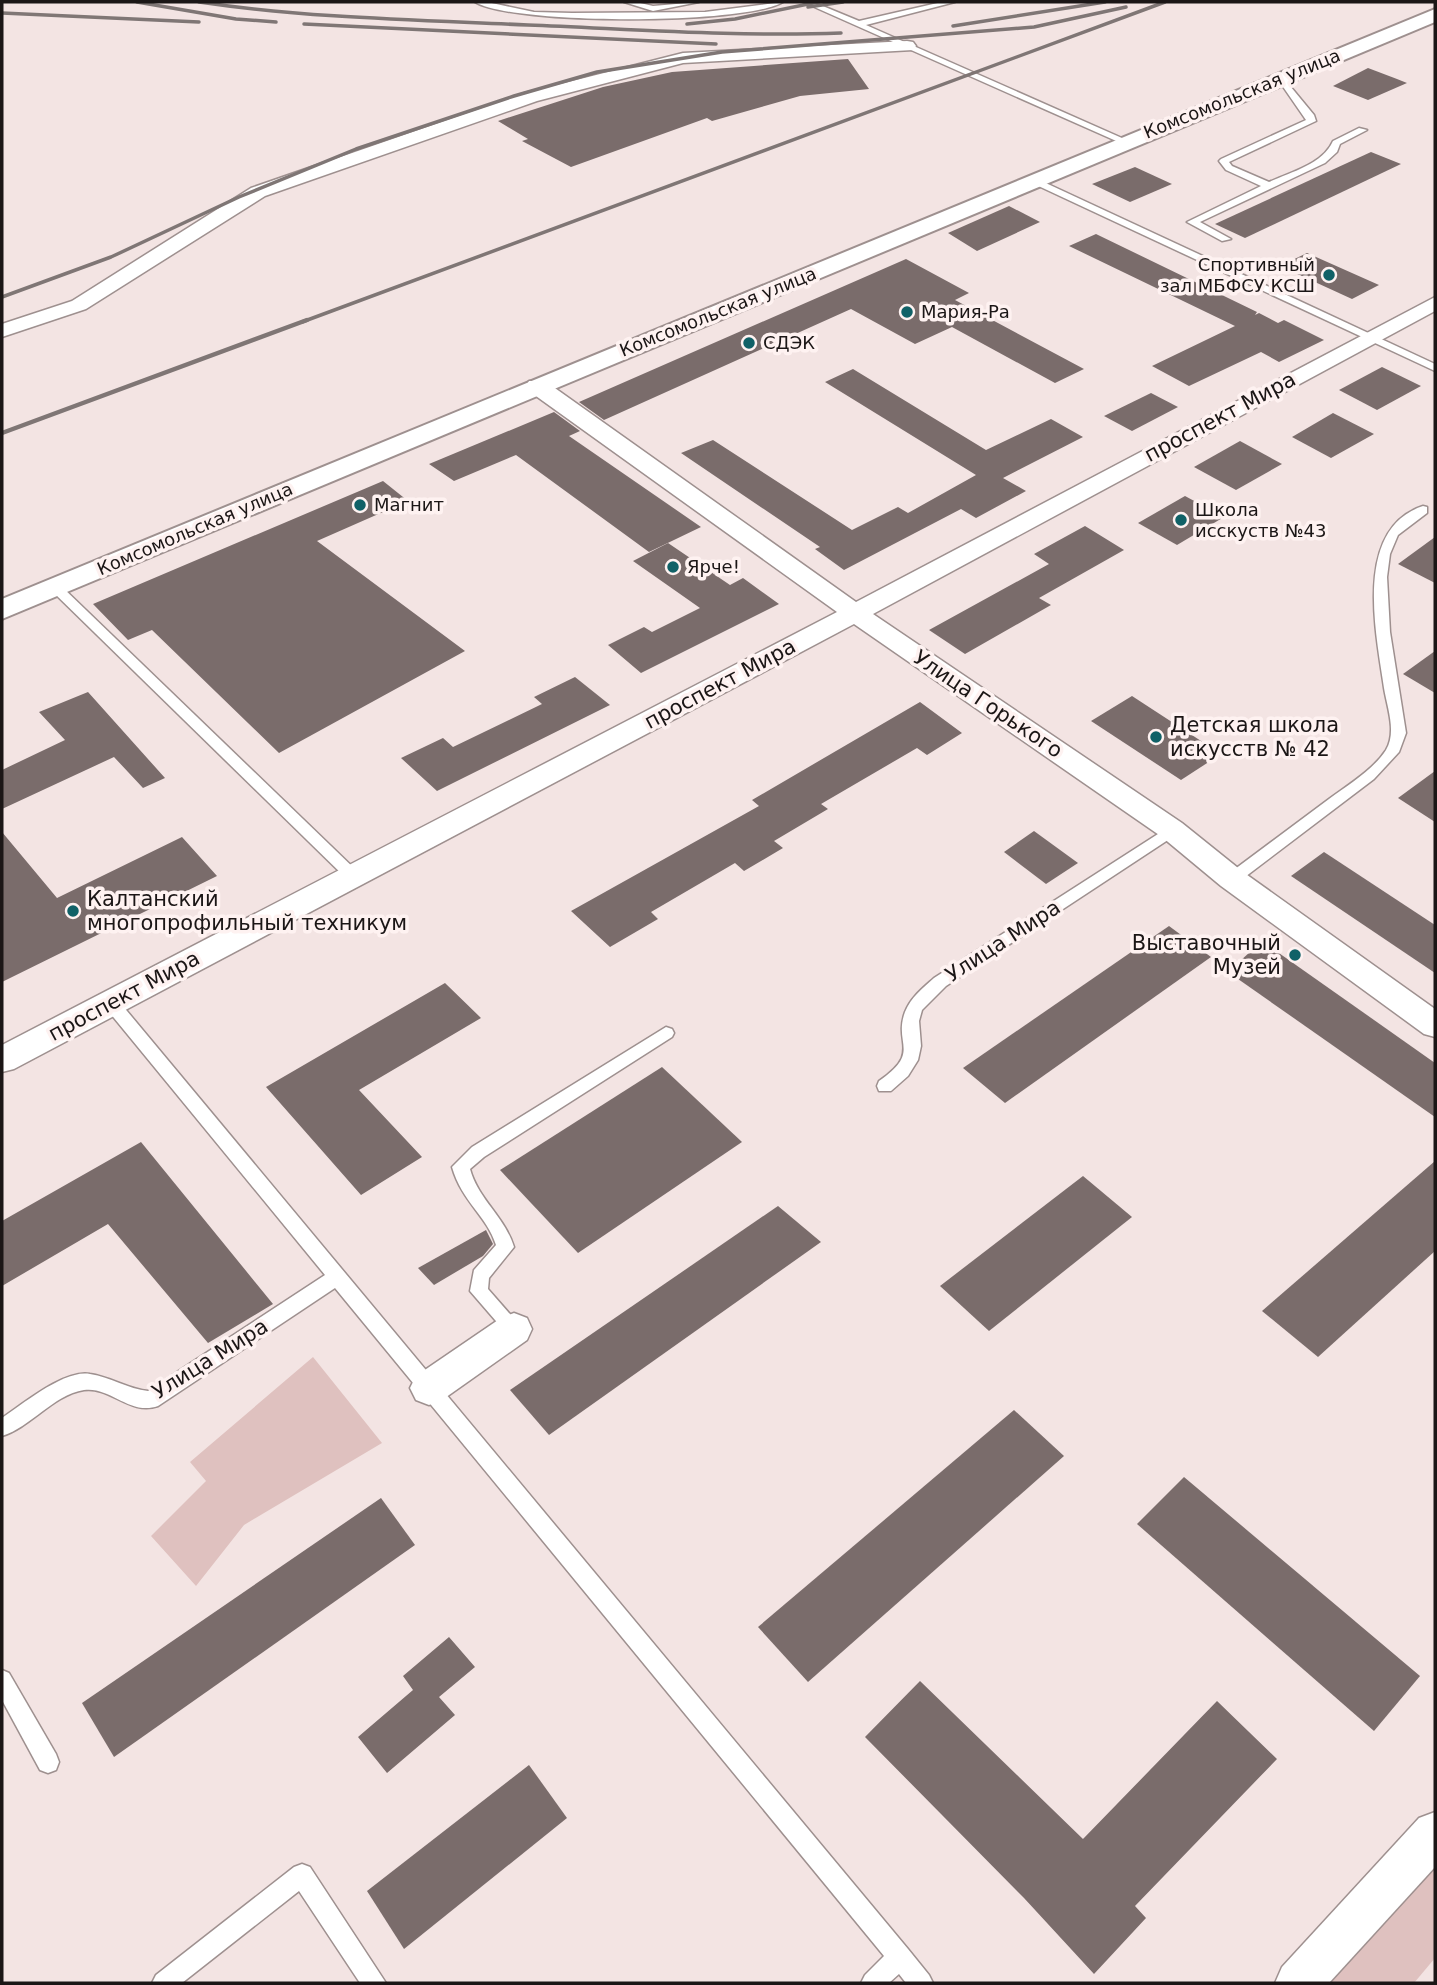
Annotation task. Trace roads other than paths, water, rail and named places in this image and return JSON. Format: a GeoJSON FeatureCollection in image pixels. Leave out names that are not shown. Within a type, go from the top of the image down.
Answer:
{"type":"FeatureCollection","features":[{"type":"Feature","properties":{"kind":"street","name":"Комсомольская улица"},"geometry":{"type":"LineString","coordinates":[[2,610],[1435,15]]}},
{"type":"Feature","properties":{"kind":"street"},"geometry":{"type":"LineString","coordinates":[[2,331],[79,304],[258,192],[531,97],[683,58],[907,47]]}},
{"type":"Feature","properties":{"kind":"street","name":"проспект Мира"},"geometry":{"type":"LineString","coordinates":[[2,1060],[855,613],[1435,303]]}},
{"type":"Feature","properties":{"kind":"street","name":"Улица Горького"},"geometry":{"type":"LineString","coordinates":[[537,386],[855,613],[1172,830],[1231,878],[1435,1025]]}},
{"type":"Feature","properties":{"kind":"street"},"geometry":{"type":"LineString","coordinates":[[429,1388],[514,1329]]}},
{"type":"Feature","properties":{"kind":"street"},"geometry":{"type":"LineString","coordinates":[[1298,1983],[1435,1833]]}},
{"type":"Feature","properties":{"kind":"lane"},"geometry":{"type":"LineString","coordinates":[[479,2],[501,10],[537,15],[713,15],[779,2]]}},
{"type":"Feature","properties":{"kind":"lane"},"geometry":{"type":"LineString","coordinates":[[628,2],[653,9],[695,2]]}},
{"type":"Feature","properties":{"kind":"lane"},"geometry":{"type":"LineString","coordinates":[[807,2],[1126,142]]}},
{"type":"Feature","properties":{"kind":"lane"},"geometry":{"type":"LineString","coordinates":[[858,24],[951,2]]}},
{"type":"Feature","properties":{"kind":"lane"},"geometry":{"type":"LineString","coordinates":[[1269,186],[1229,168],[1224,161],[1311,121],[1311,117],[1281,78]]}},
{"type":"Feature","properties":{"kind":"lane"},"geometry":{"type":"LineString","coordinates":[[1226,239],[1192,222],[1322,160],[1334,150],[1336,143],[1362,130]]}},
{"type":"Feature","properties":{"kind":"lane"},"geometry":{"type":"LineString","coordinates":[[1035,181],[1435,368]]}},
{"type":"Feature","properties":{"kind":"lane"},"geometry":{"type":"LineString","coordinates":[[1231,878],[1369,776],[1392,752],[1399,733],[1380,607],[1383,567],[1390,538],[1397,528],[1423,510]]}},
{"type":"Feature","properties":{"kind":"lane"},"geometry":{"type":"LineString","coordinates":[[56,588],[354,877]]}},
{"type":"Feature","properties":{"kind":"lane","name":"Улица Мира"},"geometry":{"type":"LineString","coordinates":[[885,1086],[901,1075],[910,1063],[914,1049],[911,1017],[919,1001],[940,982],[1172,830]]}},
{"type":"Feature","properties":{"kind":"lane"},"geometry":{"type":"LineString","coordinates":[[111,1003],[921,1983]]}},
{"type":"Feature","properties":{"kind":"lane"},"geometry":{"type":"LineString","coordinates":[[514,1329],[479,1291],[480,1275],[505,1247],[503,1232],[471,1197],[461,1167],[478,1152],[666,1033]]}},
{"type":"Feature","properties":{"kind":"lane","name":"Улица Мира"},"geometry":{"type":"LineString","coordinates":[[2,1428],[67,1386],[87,1381],[112,1388],[130,1398],[151,1400],[337,1277]]}},
{"type":"Feature","properties":{"kind":"lane"},"geometry":{"type":"LineString","coordinates":[[2,1680],[48,1762]]}},
{"type":"Feature","properties":{"kind":"lane"},"geometry":{"type":"LineString","coordinates":[[164,1983],[302,1875],[370,1982]]}},
{"type":"Feature","properties":{"kind":"lane"},"geometry":{"type":"LineString","coordinates":[[873,1983],[900,1957]]}},
{"type":"Feature","properties":{"kind":"railway"},"geometry":{"type":"LineString","coordinates":[[137,2],[236,19],[276,22]]}},
{"type":"Feature","properties":{"kind":"railway"},"geometry":{"type":"LineString","coordinates":[[199,2],[281,12],[404,20],[723,33],[841,33]]}},
{"type":"Feature","properties":{"kind":"railway"},"geometry":{"type":"LineString","coordinates":[[687,24],[735,19],[818,2]]}},
{"type":"Feature","properties":{"kind":"railway"},"geometry":{"type":"LineString","coordinates":[[808,7],[843,2]]}},
{"type":"Feature","properties":{"kind":"railway"},"geometry":{"type":"LineString","coordinates":[[953,26],[1105,2]]}},
{"type":"Feature","properties":{"kind":"railway"},"geometry":{"type":"LineString","coordinates":[[302,322],[1165,2]]}},
{"type":"Feature","properties":{"kind":"railway"},"geometry":{"type":"LineString","coordinates":[[2,297],[111,257],[239,197],[356,149],[514,96],[597,72],[722,52],[1034,27],[1126,7]]}},
{"type":"Feature","properties":{"kind":"railway"},"geometry":{"type":"LineString","coordinates":[[2,13],[199,22]]}},
{"type":"Feature","properties":{"kind":"railway"},"geometry":{"type":"LineString","coordinates":[[304,24],[716,44]]}},
{"type":"Feature","properties":{"kind":"railway"},"geometry":{"type":"LineString","coordinates":[[2,433],[307,320]]}},
{"type":"Feature","properties":{"kind":"place","name":"Спортивный зал МБФСУ КСШ"},"geometry":{"type":"Point","coordinates":[1329,275]}},
{"type":"Feature","properties":{"kind":"place","name":"Мария-Ра"},"geometry":{"type":"Point","coordinates":[907,312]}},
{"type":"Feature","properties":{"kind":"place","name":"СДЭК"},"geometry":{"type":"Point","coordinates":[749,343]}},
{"type":"Feature","properties":{"kind":"place","name":"Магнит"},"geometry":{"type":"Point","coordinates":[360,505]}},
{"type":"Feature","properties":{"kind":"place","name":"Школа исскуств №43"},"geometry":{"type":"Point","coordinates":[1181,520]}},
{"type":"Feature","properties":{"kind":"place","name":"Ярче!"},"geometry":{"type":"Point","coordinates":[673,567]}},
{"type":"Feature","properties":{"kind":"place","name":"Детская школа искусств № 42"},"geometry":{"type":"Point","coordinates":[1156,737]}},
{"type":"Feature","properties":{"kind":"place","name":"Калтанский многопрофильный техникум"},"geometry":{"type":"Point","coordinates":[73,911]}},
{"type":"Feature","properties":{"kind":"place","name":"Выставочный Музей"},"geometry":{"type":"Point","coordinates":[1295,955]}}]}
